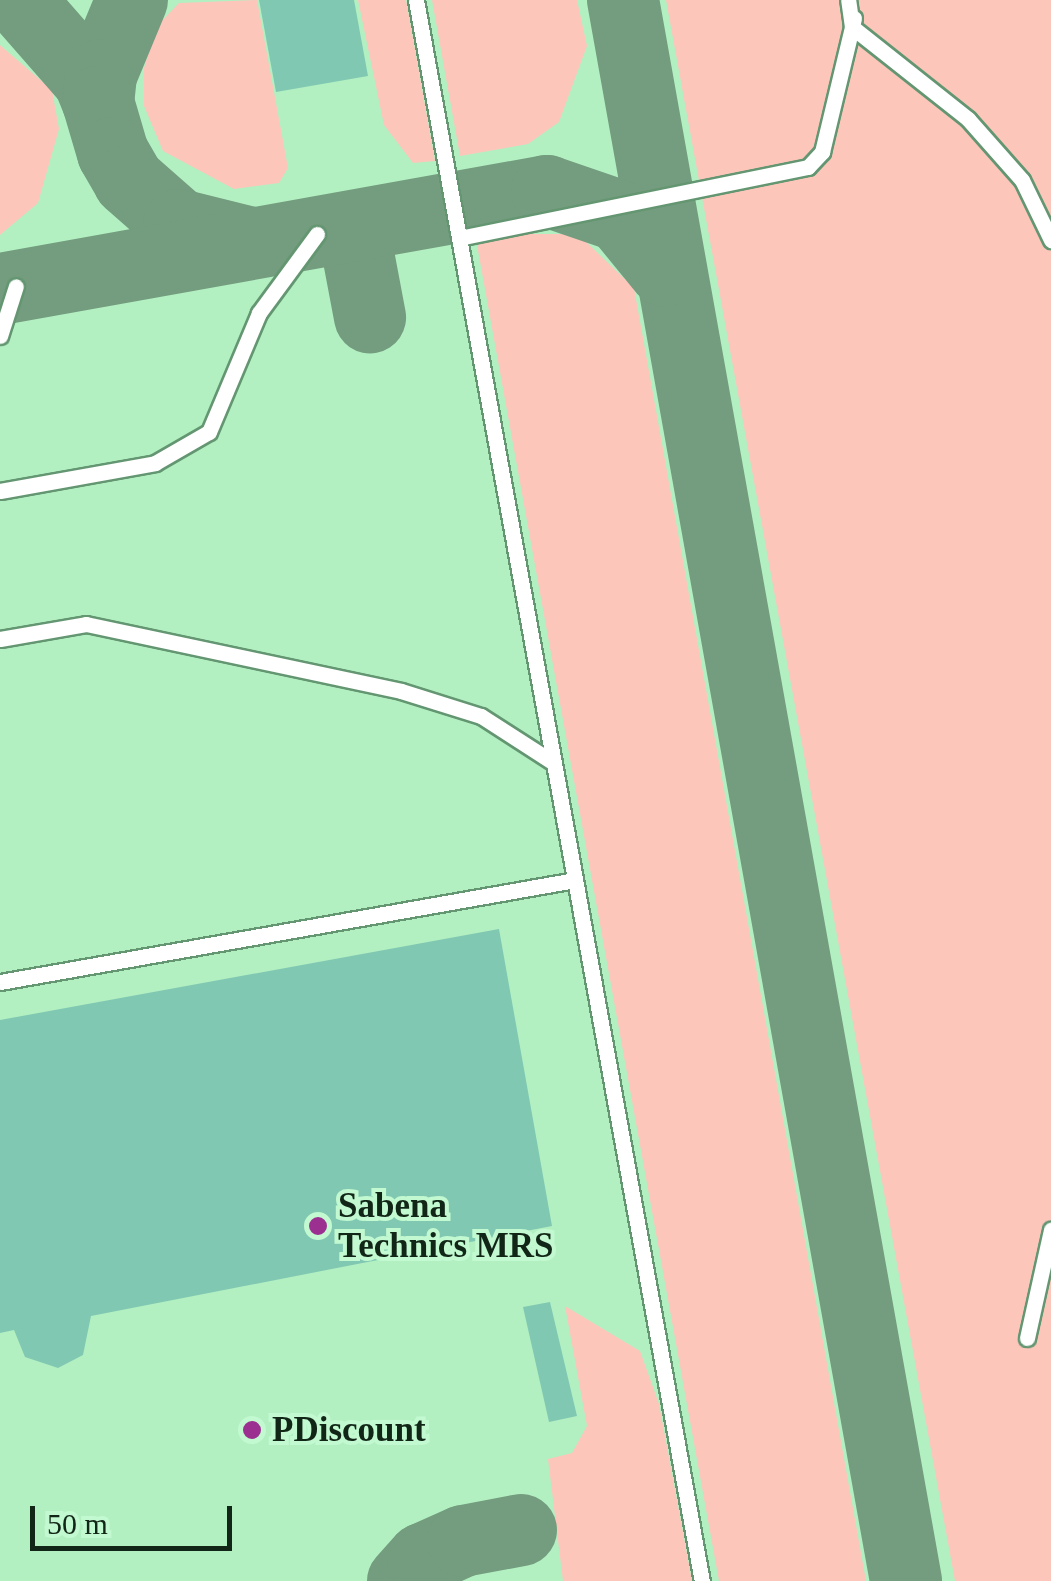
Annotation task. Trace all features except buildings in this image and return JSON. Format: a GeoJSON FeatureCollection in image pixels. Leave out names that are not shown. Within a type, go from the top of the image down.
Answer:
{"type":"FeatureCollection","features":[{"type":"Feature","properties":{"kind":"lane"},"geometry":{"type":"LineString","coordinates":[[416,0],[702,1581]]}},
{"type":"Feature","properties":{"kind":"lane"},"geometry":{"type":"LineString","coordinates":[[848,0],[852,27],[968,119],[1022,180],[1051,240]]}},
{"type":"Feature","properties":{"kind":"lane"},"geometry":{"type":"LineString","coordinates":[[460,238],[808,167],[822,152],[857,0]]}},
{"type":"Feature","properties":{"kind":"lane"},"geometry":{"type":"LineString","coordinates":[[0,492],[155,464],[209,432],[259,312],[317,234]]}},
{"type":"Feature","properties":{"kind":"lane"},"geometry":{"type":"LineString","coordinates":[[0,336],[16,286]]}},
{"type":"Feature","properties":{"kind":"lane"},"geometry":{"type":"LineString","coordinates":[[0,639],[86,624],[401,690],[481,716],[554,763]]}},
{"type":"Feature","properties":{"kind":"lane"},"geometry":{"type":"LineString","coordinates":[[0,982],[575,880]]}},
{"type":"Feature","properties":{"kind":"lane"},"geometry":{"type":"LineString","coordinates":[[1027,1338],[1051,1230]]}},
{"type":"Feature","properties":{"kind":"shaded area"},"geometry":{"type":"Polygon","coordinates":[[[0,0],[1051,0],[1051,1581],[0,1581],[0,0]]]}},
{"type":"Feature","properties":{"kind":"shaded area"},"geometry":{"type":"Polygon","coordinates":[[[257,0],[288,168],[279,183],[234,189],[163,151],[144,106],[144,68],[156,27],[179,3],[257,0]]]}},
{"type":"Feature","properties":{"kind":"shaded area"},"geometry":{"type":"Polygon","coordinates":[[[358,0],[406,0],[435,161],[413,163],[384,125],[358,0]]]}},
{"type":"Feature","properties":{"kind":"shaded area"},"geometry":{"type":"Polygon","coordinates":[[[432,0],[577,0],[587,46],[559,122],[528,144],[460,156],[432,0]]]}},
{"type":"Feature","properties":{"kind":"shaded area"},"geometry":{"type":"Polygon","coordinates":[[[666,0],[1051,0],[1051,1581],[955,1581],[666,0]]]}},
{"type":"Feature","properties":{"kind":"shaded area"},"geometry":{"type":"Polygon","coordinates":[[[0,45],[52,90],[59,129],[38,203],[0,235],[0,45]]]}},
{"type":"Feature","properties":{"kind":"shaded area"},"geometry":{"type":"Polygon","coordinates":[[[506,234],[578,234],[634,288],[866,1581],[719,1581],[477,245],[506,234]]]}},
{"type":"Feature","properties":{"kind":"shaded area"},"geometry":{"type":"Polygon","coordinates":[[[565,1306],[640,1351],[659,1404],[692,1581],[563,1581],[548,1459],[572,1453],[587,1426],[565,1306]]]}},
{"type":"Feature","properties":{"kind":"taxiway"},"geometry":{"type":"LineString","coordinates":[[19,0],[89,80],[98,102]]}},
{"type":"Feature","properties":{"kind":"taxiway"},"geometry":{"type":"LineString","coordinates":[[132,0],[101,75],[98,102],[113,153],[129,181],[179,225],[252,243]]}},
{"type":"Feature","properties":{"kind":"taxiway"},"geometry":{"type":"LineString","coordinates":[[623,0],[906,1581]]}},
{"type":"Feature","properties":{"kind":"taxiway"},"geometry":{"type":"LineString","coordinates":[[0,289],[547,191],[620,216],[665,271]]}},
{"type":"Feature","properties":{"kind":"taxiway"},"geometry":{"type":"LineString","coordinates":[[353,227],[370,317]]}},
{"type":"Feature","properties":{"kind":"taxiway"},"geometry":{"type":"LineString","coordinates":[[403,1581],[423,1559],[463,1541],[521,1530]]}},
{"type":"Feature","properties":{"kind":"place","name":"Sabena Technics MRS"},"geometry":{"type":"Point","coordinates":[318,1226]}},
{"type":"Feature","properties":{"kind":"place","name":"PDiscount"},"geometry":{"type":"Point","coordinates":[252,1430]}}]}
